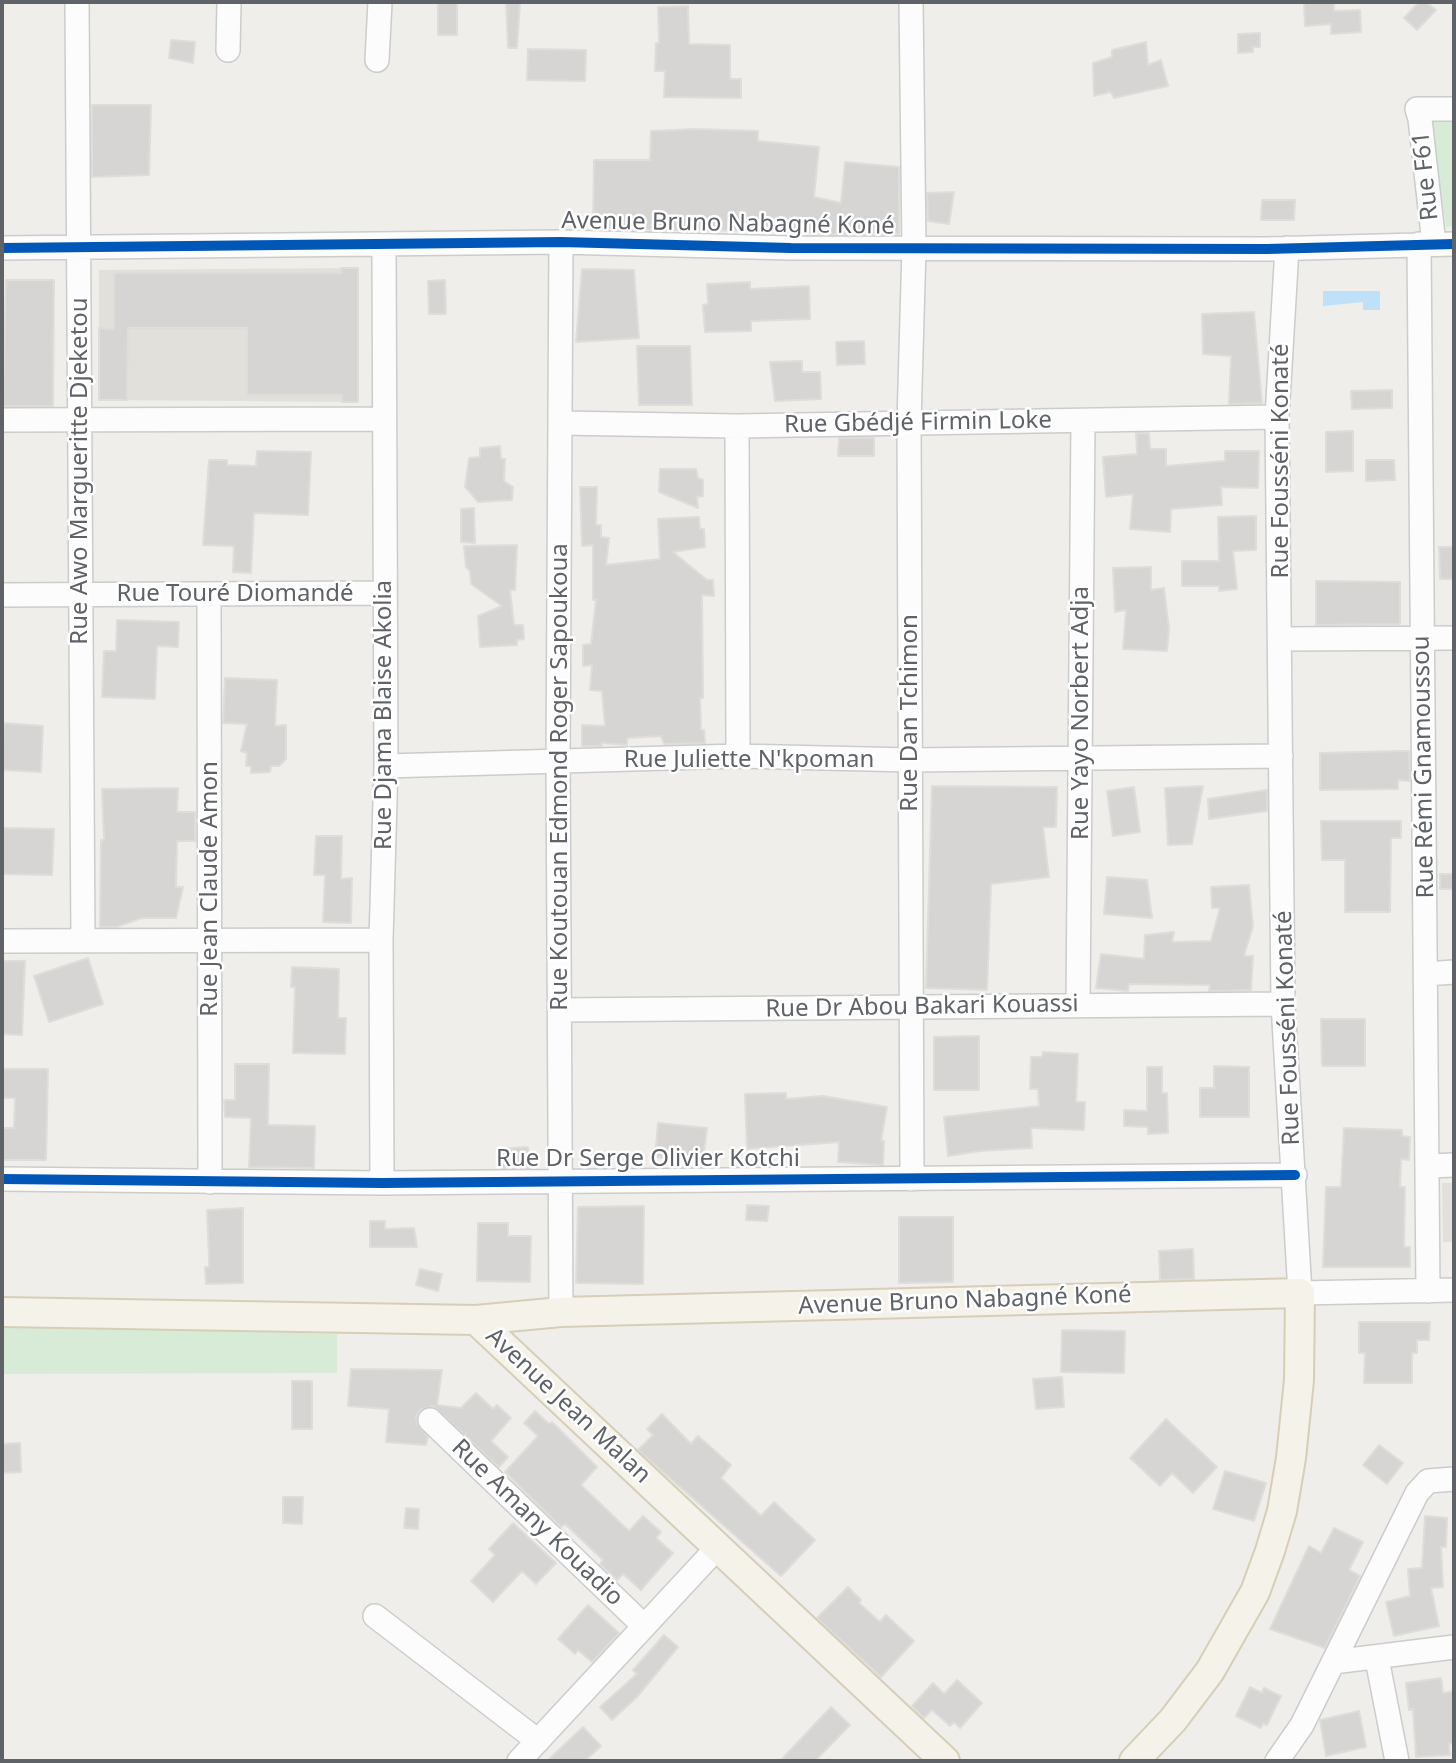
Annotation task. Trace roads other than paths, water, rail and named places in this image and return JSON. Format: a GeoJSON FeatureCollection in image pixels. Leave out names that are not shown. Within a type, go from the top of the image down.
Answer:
{"type":"FeatureCollection","features":[{"type":"Feature","properties":{"kind":"main road","name":"Avenue Bruno Nabagné Koné"},"geometry":{"type":"LineString","coordinates":[[476,1320],[561,1312],[1300,1293]]}},
{"type":"Feature","properties":{"kind":"main road","name":"Rue Fousséni Konaté"},"geometry":{"type":"LineString","coordinates":[[1134,1761],[1173,1720],[1210,1671],[1255,1592],[1270,1551],[1282,1510],[1291,1458],[1299,1380],[1300,1293]]}},
{"type":"Feature","properties":{"kind":"main road","name":"Avenue Jean Malan"},"geometry":{"type":"LineString","coordinates":[[2,1312],[476,1320],[945,1761]]}},
{"type":"Feature","properties":{"kind":"street","name":"Rue Awo Margueritte Djeketou"},"geometry":{"type":"LineString","coordinates":[[77,2],[83,940]]}},
{"type":"Feature","properties":{"kind":"street"},"geometry":{"type":"LineString","coordinates":[[228,50],[229,2]]}},
{"type":"Feature","properties":{"kind":"street"},"geometry":{"type":"LineString","coordinates":[[377,60],[380,2]]}},
{"type":"Feature","properties":{"kind":"street","name":"Rue Dan Tchimon"},"geometry":{"type":"LineString","coordinates":[[911,2],[914,248],[909,421],[912,1179]]}},
{"type":"Feature","properties":{"kind":"street","name":"Rue F61"},"geometry":{"type":"LineString","coordinates":[[1436,244],[1420,119],[1416,109],[1454,109]]}},
{"type":"Feature","properties":{"kind":"street","name":"Avenue Bruno Nabagné Koné"},"geometry":{"type":"LineString","coordinates":[[2,248],[384,246],[561,242],[779,248],[1287,248],[1436,244]]}},
{"type":"Feature","properties":{"kind":"street","name":"Rue Koutouan Edmond Roger Sapoukoua"},"geometry":{"type":"LineString","coordinates":[[561,242],[558,762],[561,1312]]}},
{"type":"Feature","properties":{"kind":"street","name":"Rue Rémi Gnamoussou"},"geometry":{"type":"LineString","coordinates":[[1428,1290],[1422,638],[1436,244]]}},
{"type":"Feature","properties":{"kind":"street","name":"Rue Djama Blaise Akolia"},"geometry":{"type":"LineString","coordinates":[[382,1184],[381,940],[386,766],[384,246]]}},
{"type":"Feature","properties":{"kind":"street","name":"Rue Fousséni Konaté"},"geometry":{"type":"LineString","coordinates":[[1287,248],[1277,417],[1282,639],[1283,1004],[1300,1293]]}},
{"type":"Feature","properties":{"kind":"street","name":"Rue Gbédjé Firmin Loke"},"geometry":{"type":"LineString","coordinates":[[560,423],[737,426],[909,421],[1083,422],[1277,417]]}},
{"type":"Feature","properties":{"kind":"street"},"geometry":{"type":"LineString","coordinates":[[2,420],[384,419]]}},
{"type":"Feature","properties":{"kind":"street","name":"Rue Yayo Norbert Adja"},"geometry":{"type":"LineString","coordinates":[[1078,1005],[1083,422]]}},
{"type":"Feature","properties":{"kind":"street"},"geometry":{"type":"LineString","coordinates":[[737,426],[738,756]]}},
{"type":"Feature","properties":{"kind":"street","name":"Rue Touré Diomandé"},"geometry":{"type":"LineString","coordinates":[[2,595],[384,593]]}},
{"type":"Feature","properties":{"kind":"street","name":"Rue Jean Claude Amon"},"geometry":{"type":"LineString","coordinates":[[209,596],[210,1182]]}},
{"type":"Feature","properties":{"kind":"street"},"geometry":{"type":"LineString","coordinates":[[1282,639],[1454,638]]}},
{"type":"Feature","properties":{"kind":"street","name":"Rue Juliette N'kpoman"},"geometry":{"type":"LineString","coordinates":[[386,766],[738,756],[911,760],[1281,756]]}},
{"type":"Feature","properties":{"kind":"street"},"geometry":{"type":"LineString","coordinates":[[2,941],[381,940]]}},
{"type":"Feature","properties":{"kind":"street"},"geometry":{"type":"LineString","coordinates":[[1426,974],[1454,972]]}},
{"type":"Feature","properties":{"kind":"street","name":"Rue Dr Abou Bakari Kouassi"},"geometry":{"type":"LineString","coordinates":[[560,1010],[1283,1004]]}},
{"type":"Feature","properties":{"kind":"street"},"geometry":{"type":"LineString","coordinates":[[1428,1166],[1454,1165]]}},
{"type":"Feature","properties":{"kind":"street","name":"Rue Dr Serge Olivier Kotchi"},"geometry":{"type":"LineString","coordinates":[[2,1178],[382,1184],[562,1180],[1295,1175]]}},
{"type":"Feature","properties":{"kind":"street","name":"Avenue Bruno Nabagné Koné"},"geometry":{"type":"LineString","coordinates":[[1300,1293],[1454,1290]]}},
{"type":"Feature","properties":{"kind":"street","name":"Rue Amany Kouadio"},"geometry":{"type":"LineString","coordinates":[[430,1420],[644,1626]]}},
{"type":"Feature","properties":{"kind":"street"},"geometry":{"type":"LineString","coordinates":[[1277,1761],[1302,1725],[1417,1493],[1428,1481],[1454,1479]]}},
{"type":"Feature","properties":{"kind":"street"},"geometry":{"type":"LineString","coordinates":[[519,1761],[717,1548]]}},
{"type":"Feature","properties":{"kind":"street"},"geometry":{"type":"LineString","coordinates":[[375,1616],[538,1741]]}},
{"type":"Feature","properties":{"kind":"street"},"geometry":{"type":"LineString","coordinates":[[1333,1662],[1377,1659],[1454,1647]]}},
{"type":"Feature","properties":{"kind":"street"},"geometry":{"type":"LineString","coordinates":[[1377,1659],[1397,1761]]}},
{"type":"Feature","properties":{"kind":"water"},"geometry":{"type":"Polygon","coordinates":[[[1323,291],[1380,291],[1380,310],[1363,310],[1363,302],[1323,306],[1323,291]]]}}]}
